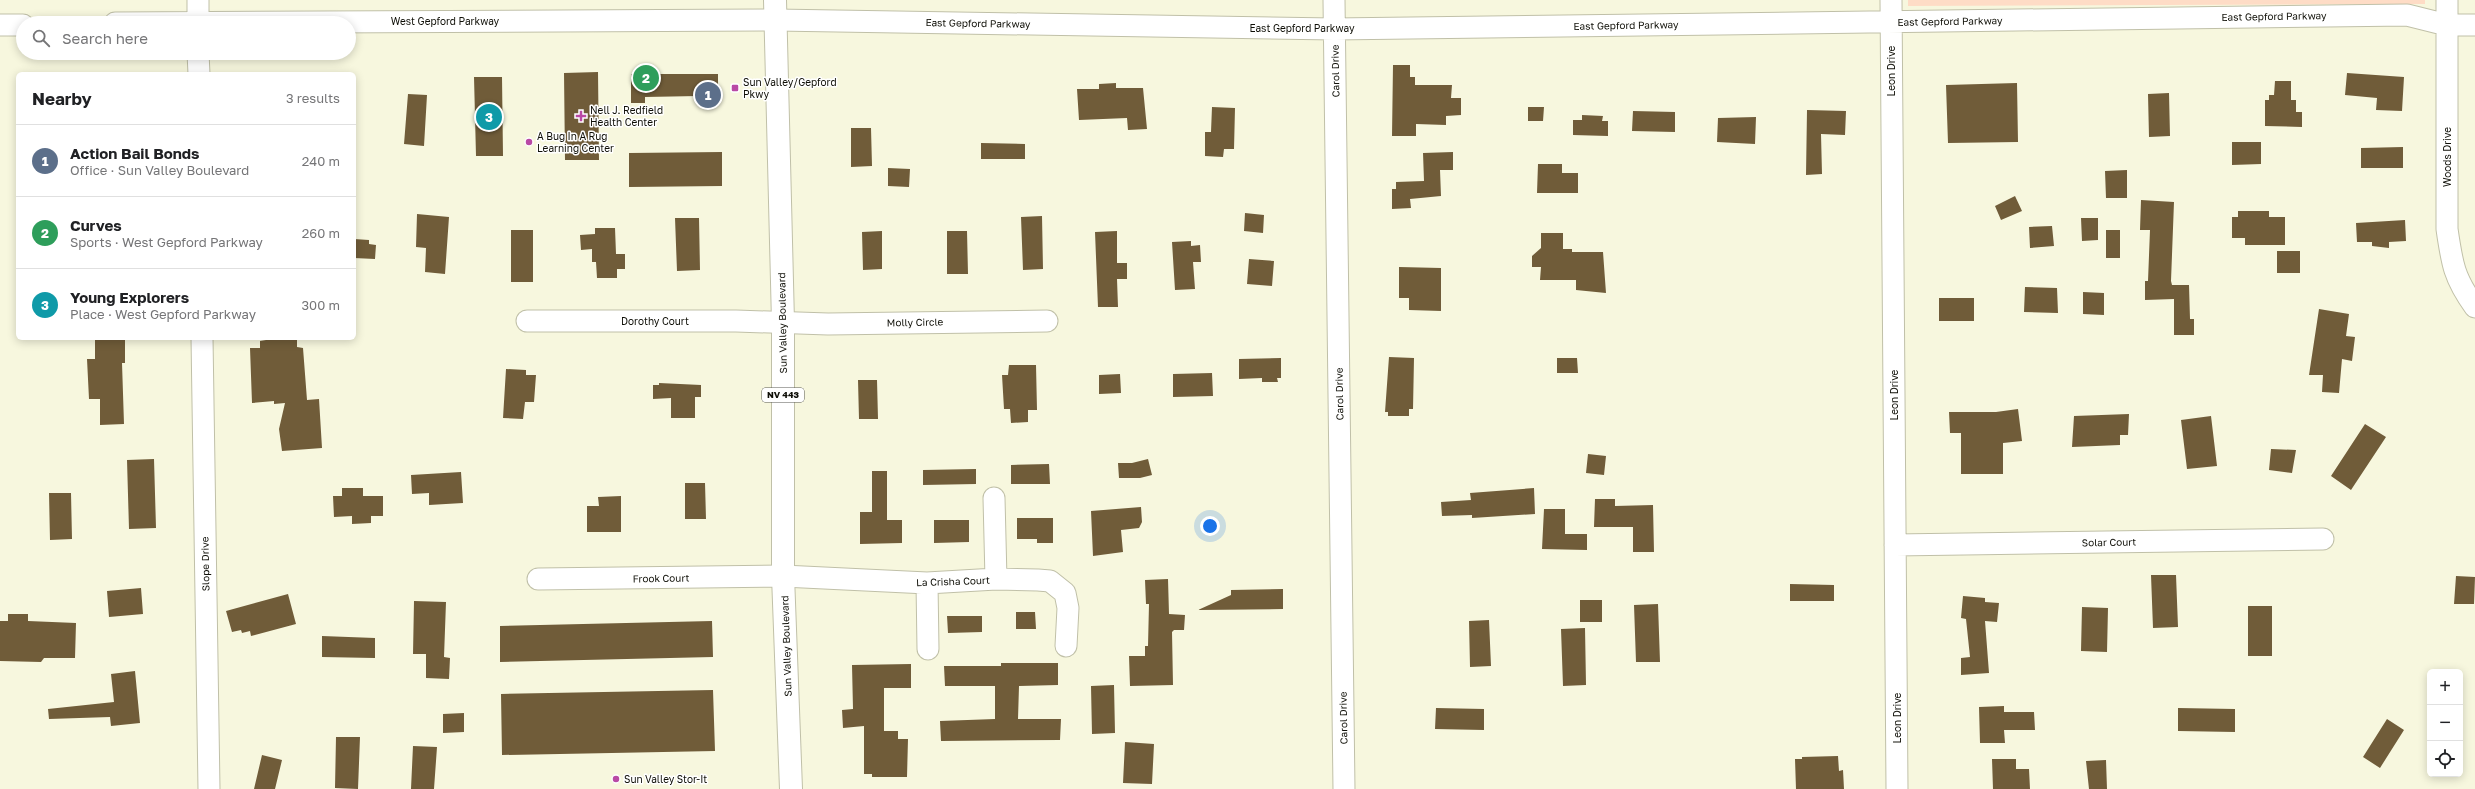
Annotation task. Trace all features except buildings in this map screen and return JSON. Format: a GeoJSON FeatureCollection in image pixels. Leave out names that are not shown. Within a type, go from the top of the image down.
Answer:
{"type":"FeatureCollection","features":[{"type":"Feature","properties":{"kind":"main road","name":"Sun Valley Boulevard"},"geometry":{"type":"LineString","coordinates":[[776,10],[783,322],[783,576],[791,789]]}},
{"type":"Feature","properties":{"kind":"street"},"geometry":{"type":"LineString","coordinates":[[198,0],[198,16]]}},
{"type":"Feature","properties":{"kind":"street","name":"Carol Drive"},"geometry":{"type":"LineString","coordinates":[[1334,0],[1344,789]]}},
{"type":"Feature","properties":{"kind":"street","name":"Leon Drive"},"geometry":{"type":"LineString","coordinates":[[1891,0],[1897,789]]}},
{"type":"Feature","properties":{"kind":"street","name":"Woods Drive"},"geometry":{"type":"LineString","coordinates":[[2447,0],[2447,229],[2452,265],[2459,285],[2475,307]]}},
{"type":"Feature","properties":{"kind":"street","name":"West Gepford Parkway"},"geometry":{"type":"LineString","coordinates":[[356,19],[776,10]]}},
{"type":"Feature","properties":{"kind":"street","name":"East Gepford Parkway"},"geometry":{"type":"LineString","coordinates":[[776,10],[1334,28],[2407,15],[2447,25],[2475,24]]}},
{"type":"Feature","properties":{"kind":"street"},"geometry":{"type":"LineString","coordinates":[[0,25],[16,25]]}},
{"type":"Feature","properties":{"kind":"street"},"geometry":{"type":"LineString","coordinates":[[198,60],[199,72]]}},
{"type":"Feature","properties":{"kind":"street","name":"Dorothy Court"},"geometry":{"type":"LineString","coordinates":[[527,321],[783,322]]}},
{"type":"Feature","properties":{"kind":"street","name":"Molly Circle"},"geometry":{"type":"LineString","coordinates":[[783,322],[1047,321]]}},
{"type":"Feature","properties":{"kind":"street","name":"Slope Drive"},"geometry":{"type":"LineString","coordinates":[[202,340],[208,789]]}},
{"type":"Feature","properties":{"kind":"street"},"geometry":{"type":"LineString","coordinates":[[994,498],[996,579]]}},
{"type":"Feature","properties":{"kind":"street","name":"Solar Court"},"geometry":{"type":"LineString","coordinates":[[1895,544],[2323,539]]}},
{"type":"Feature","properties":{"kind":"street","name":"Frook Court"},"geometry":{"type":"LineString","coordinates":[[538,579],[783,576]]}},
{"type":"Feature","properties":{"kind":"street","name":"La Crisha Court"},"geometry":{"type":"LineString","coordinates":[[783,576],[927,583],[996,579],[1050,581],[1058,585],[1065,593],[1068,608],[1066,646]]}},
{"type":"Feature","properties":{"kind":"street"},"geometry":{"type":"LineString","coordinates":[[927,583],[928,649]]}},
{"type":"Feature","properties":{"kind":"shaded area"},"geometry":{"type":"Polygon","coordinates":[[[1908,0],[2425,0],[2425,4],[1908,6],[1908,0]]]}},
{"type":"Feature","properties":{"kind":"place","name":"Curves"},"geometry":{"type":"Point","coordinates":[646,78]}},
{"type":"Feature","properties":{"kind":"place","name":"Sun Valley/Gepford Pkwy"},"geometry":{"type":"Point","coordinates":[735,88]}},
{"type":"Feature","properties":{"kind":"place","name":"Action Bail Bonds"},"geometry":{"type":"Point","coordinates":[708,95]}},
{"type":"Feature","properties":{"kind":"place","name":"Nell J. Redfield Health Center"},"geometry":{"type":"Point","coordinates":[581,116]}},
{"type":"Feature","properties":{"kind":"place","name":"Young Explorers"},"geometry":{"type":"Point","coordinates":[489,117]}},
{"type":"Feature","properties":{"kind":"place","name":"A Bug In A Rug Learning Center"},"geometry":{"type":"Point","coordinates":[529,142]}},
{"type":"Feature","properties":{"kind":"place","name":"Sun Valley Stor-It"},"geometry":{"type":"Point","coordinates":[616,779]}}]}
